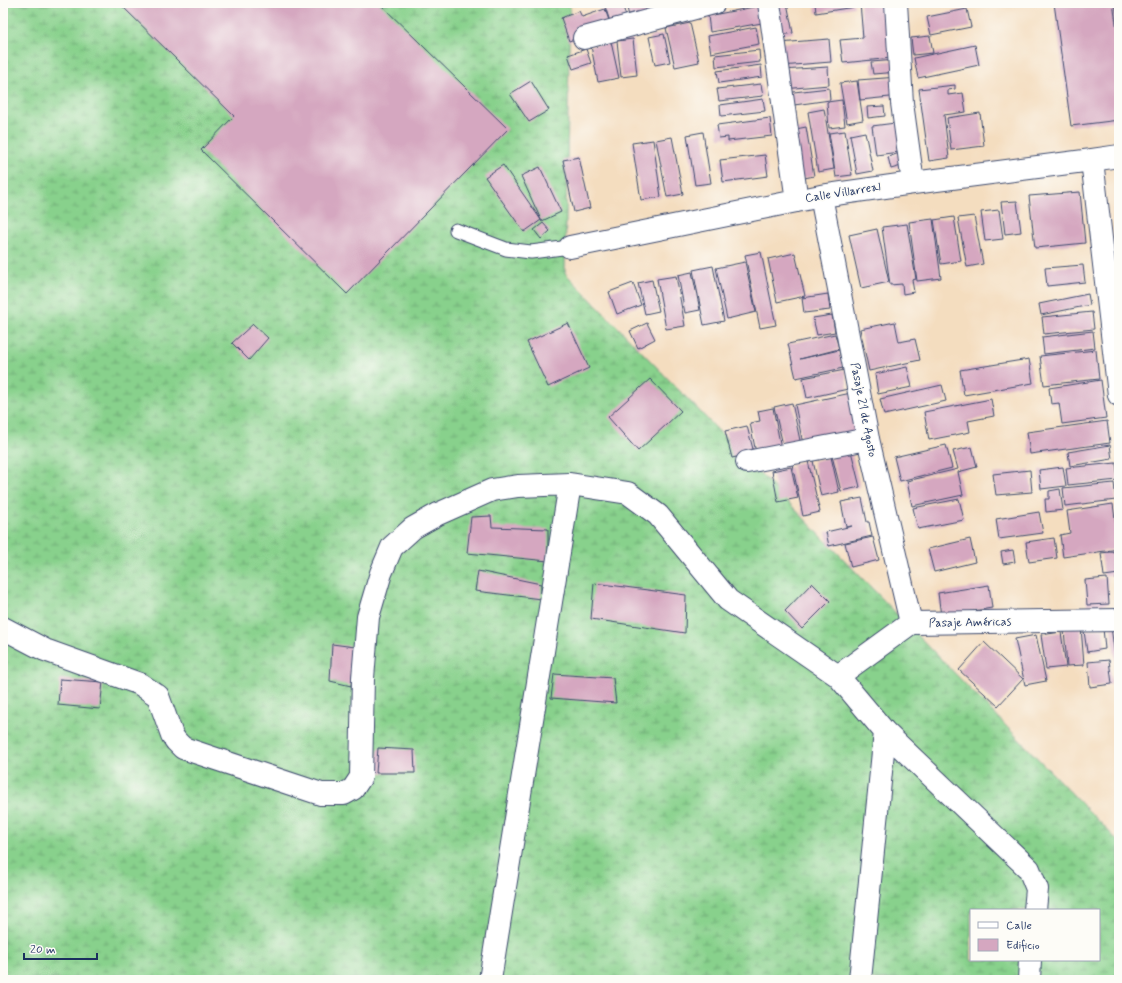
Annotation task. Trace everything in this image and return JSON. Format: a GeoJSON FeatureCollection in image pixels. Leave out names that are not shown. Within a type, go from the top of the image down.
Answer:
{"type":"FeatureCollection","features":[{"type":"Feature","properties":{"kind":"street"},"geometry":{"type":"LineString","coordinates":[[584,38],[714,3]]}},
{"type":"Feature","properties":{"kind":"street"},"geometry":{"type":"LineString","coordinates":[[769,3],[797,201]]}},
{"type":"Feature","properties":{"kind":"street"},"geometry":{"type":"LineString","coordinates":[[896,3],[902,103],[913,183]]}},
{"type":"Feature","properties":{"kind":"street","name":"Calle Villarreal"},"geometry":{"type":"LineString","coordinates":[[570,247],[821,196],[1119,156]]}},
{"type":"Feature","properties":{"kind":"street"},"geometry":{"type":"LineString","coordinates":[[1092,160],[1119,394]]}},
{"type":"Feature","properties":{"kind":"street","name":"Pasaje 21 de Agosto"},"geometry":{"type":"LineString","coordinates":[[821,196],[868,439],[911,623]]}},
{"type":"Feature","properties":{"kind":"street"},"geometry":{"type":"LineString","coordinates":[[747,462],[868,439]]}},
{"type":"Feature","properties":{"kind":"street"},"geometry":{"type":"LineString","coordinates":[[3,628],[45,650],[140,684],[158,696],[172,735],[183,748],[321,794],[344,794],[353,789],[361,777],[363,678],[368,617],[381,573],[392,547],[414,528],[438,514],[492,490],[518,486],[570,484],[628,493],[658,515],[728,600],[838,676],[886,732],[1029,869],[1037,889],[1035,909]]}},
{"type":"Feature","properties":{"kind":"street"},"geometry":{"type":"LineString","coordinates":[[490,980],[570,484]]}},
{"type":"Feature","properties":{"kind":"street","name":"Pasaje Américas"},"geometry":{"type":"LineString","coordinates":[[838,676],[911,623],[1119,620]]}},
{"type":"Feature","properties":{"kind":"street"},"geometry":{"type":"LineString","coordinates":[[860,980],[886,732]]}},
{"type":"Feature","properties":{"kind":"street"},"geometry":{"type":"LineString","coordinates":[[1029,980],[1030,961]]}},
{"type":"Feature","properties":{"kind":"lane"},"geometry":{"type":"LineString","coordinates":[[456,230],[506,249],[531,252],[570,247]]}},
{"type":"Feature","properties":{"kind":"green space"},"geometry":{"type":"Polygon","coordinates":[[[3,3],[570,3],[565,273],[1119,842],[1119,957],[1116,980],[3,980],[3,3]]]}},
{"type":"Feature","properties":{"kind":"building"},"geometry":{"type":"Polygon","coordinates":[[[119,3],[379,3],[508,129],[347,294],[201,150],[234,116],[119,3]]]}},
{"type":"Feature","properties":{"kind":"building"},"geometry":{"type":"Polygon","coordinates":[[[604,3],[622,3],[627,20],[611,25],[604,3]]]}},
{"type":"Feature","properties":{"kind":"building"},"geometry":{"type":"Polygon","coordinates":[[[626,3],[651,3],[654,15],[630,21],[626,3]]]}},
{"type":"Feature","properties":{"kind":"building"},"geometry":{"type":"Polygon","coordinates":[[[653,3],[683,3],[658,15],[653,3]]]}},
{"type":"Feature","properties":{"kind":"building"},"geometry":{"type":"Polygon","coordinates":[[[774,3],[787,3],[793,33],[781,35],[774,3]]]}},
{"type":"Feature","properties":{"kind":"building"},"geometry":{"type":"Polygon","coordinates":[[[815,3],[853,3],[854,7],[816,13],[815,3]]]}},
{"type":"Feature","properties":{"kind":"building"},"geometry":{"type":"Polygon","coordinates":[[[860,3],[887,3],[892,58],[843,63],[840,40],[863,38],[860,3]]]}},
{"type":"Feature","properties":{"kind":"building"},"geometry":{"type":"Polygon","coordinates":[[[1054,3],[1113,3],[1119,44],[1119,120],[1071,126],[1054,3]]]}},
{"type":"Feature","properties":{"kind":"building"},"geometry":{"type":"Polygon","coordinates":[[[1115,3],[1119,3],[1119,24],[1118,24],[1115,3]]]}},
{"type":"Feature","properties":{"kind":"building"},"geometry":{"type":"Polygon","coordinates":[[[759,6],[762,23],[710,32],[708,16],[759,6]]]}},
{"type":"Feature","properties":{"kind":"building"},"geometry":{"type":"Polygon","coordinates":[[[605,9],[611,26],[569,41],[561,18],[579,11],[582,17],[605,9]]]}},
{"type":"Feature","properties":{"kind":"building"},"geometry":{"type":"Polygon","coordinates":[[[967,9],[971,27],[931,35],[927,17],[967,9]]]}},
{"type":"Feature","properties":{"kind":"building"},"geometry":{"type":"Polygon","coordinates":[[[690,23],[699,62],[675,67],[666,28],[690,23]]]}},
{"type":"Feature","properties":{"kind":"building"},"geometry":{"type":"Polygon","coordinates":[[[756,27],[759,44],[711,53],[708,36],[756,27]]]}},
{"type":"Feature","properties":{"kind":"building"},"geometry":{"type":"Polygon","coordinates":[[[664,34],[670,62],[655,65],[649,37],[664,34]]]}},
{"type":"Feature","properties":{"kind":"building"},"geometry":{"type":"Polygon","coordinates":[[[930,36],[933,53],[913,55],[911,38],[930,36]]]}},
{"type":"Feature","properties":{"kind":"building"},"geometry":{"type":"Polygon","coordinates":[[[633,39],[637,75],[621,77],[617,41],[633,39]]]}},
{"type":"Feature","properties":{"kind":"building"},"geometry":{"type":"Polygon","coordinates":[[[829,39],[831,62],[781,66],[779,43],[829,39]]]}},
{"type":"Feature","properties":{"kind":"building"},"geometry":{"type":"Polygon","coordinates":[[[611,42],[619,78],[598,82],[591,46],[611,42]]]}},
{"type":"Feature","properties":{"kind":"building"},"geometry":{"type":"Polygon","coordinates":[[[975,45],[979,65],[918,78],[914,58],[975,45]]]}},
{"type":"Feature","properties":{"kind":"building"},"geometry":{"type":"Polygon","coordinates":[[[586,49],[591,63],[573,69],[568,55],[586,49]]]}},
{"type":"Feature","properties":{"kind":"building"},"geometry":{"type":"Polygon","coordinates":[[[759,50],[760,62],[716,67],[715,55],[759,50]]]}},
{"type":"Feature","properties":{"kind":"building"},"geometry":{"type":"Polygon","coordinates":[[[897,60],[898,72],[873,74],[871,62],[897,60]]]}},
{"type":"Feature","properties":{"kind":"building"},"geometry":{"type":"Polygon","coordinates":[[[761,65],[762,77],[719,83],[717,71],[761,65]]]}},
{"type":"Feature","properties":{"kind":"building"},"geometry":{"type":"Polygon","coordinates":[[[828,67],[829,85],[783,89],[782,70],[828,67]]]}},
{"type":"Feature","properties":{"kind":"building"},"geometry":{"type":"Polygon","coordinates":[[[898,77],[900,96],[860,100],[858,80],[898,77]]]}},
{"type":"Feature","properties":{"kind":"building"},"geometry":{"type":"Polygon","coordinates":[[[531,81],[549,110],[529,122],[510,94],[531,81]]]}},
{"type":"Feature","properties":{"kind":"building"},"geometry":{"type":"Polygon","coordinates":[[[857,81],[863,120],[847,123],[840,83],[857,81]]]}},
{"type":"Feature","properties":{"kind":"building"},"geometry":{"type":"Polygon","coordinates":[[[761,84],[763,96],[719,101],[717,89],[761,84]]]}},
{"type":"Feature","properties":{"kind":"building"},"geometry":{"type":"Polygon","coordinates":[[[955,85],[955,89],[948,90],[948,95],[963,93],[966,112],[944,115],[949,158],[929,161],[919,89],[955,85]]]}},
{"type":"Feature","properties":{"kind":"building"},"geometry":{"type":"Polygon","coordinates":[[[829,88],[830,100],[787,106],[785,93],[829,88]]]}},
{"type":"Feature","properties":{"kind":"building"},"geometry":{"type":"Polygon","coordinates":[[[763,99],[765,111],[721,116],[720,105],[763,99]]]}},
{"type":"Feature","properties":{"kind":"building"},"geometry":{"type":"Polygon","coordinates":[[[842,100],[845,126],[829,128],[827,102],[842,100]]]}},
{"type":"Feature","properties":{"kind":"building"},"geometry":{"type":"Polygon","coordinates":[[[884,106],[885,116],[868,118],[867,107],[884,106]]]}},
{"type":"Feature","properties":{"kind":"building"},"geometry":{"type":"Polygon","coordinates":[[[824,109],[834,169],[818,172],[808,112],[824,109]]]}},
{"type":"Feature","properties":{"kind":"building"},"geometry":{"type":"Polygon","coordinates":[[[980,113],[984,146],[951,150],[947,118],[980,113]]]}},
{"type":"Feature","properties":{"kind":"building"},"geometry":{"type":"Polygon","coordinates":[[[770,118],[772,136],[728,141],[728,137],[719,138],[717,125],[770,118]]]}},
{"type":"Feature","properties":{"kind":"building"},"geometry":{"type":"Polygon","coordinates":[[[903,122],[907,151],[876,155],[872,126],[903,122]]]}},
{"type":"Feature","properties":{"kind":"building"},"geometry":{"type":"Polygon","coordinates":[[[806,127],[814,176],[800,179],[791,130],[806,127]]]}},
{"type":"Feature","properties":{"kind":"building"},"geometry":{"type":"Polygon","coordinates":[[[845,131],[852,175],[836,177],[829,133],[845,131]]]}},
{"type":"Feature","properties":{"kind":"building"},"geometry":{"type":"Polygon","coordinates":[[[703,132],[711,183],[695,185],[687,135],[703,132]]]}},
{"type":"Feature","properties":{"kind":"building"},"geometry":{"type":"Polygon","coordinates":[[[865,132],[873,171],[857,174],[850,135],[865,132]]]}},
{"type":"Feature","properties":{"kind":"building"},"geometry":{"type":"Polygon","coordinates":[[[672,137],[683,194],[667,197],[656,140],[672,137]]]}},
{"type":"Feature","properties":{"kind":"building"},"geometry":{"type":"Polygon","coordinates":[[[653,140],[661,197],[641,200],[632,143],[653,140]]]}},
{"type":"Feature","properties":{"kind":"building"},"geometry":{"type":"Polygon","coordinates":[[[905,151],[908,164],[891,169],[888,157],[905,151]]]}},
{"type":"Feature","properties":{"kind":"building"},"geometry":{"type":"Polygon","coordinates":[[[765,155],[768,176],[723,182],[720,160],[765,155]]]}},
{"type":"Feature","properties":{"kind":"building"},"geometry":{"type":"Polygon","coordinates":[[[579,157],[590,208],[574,212],[563,160],[579,157]]]}},
{"type":"Feature","properties":{"kind":"building"},"geometry":{"type":"Polygon","coordinates":[[[503,165],[541,220],[524,232],[485,177],[503,165]]]}},
{"type":"Feature","properties":{"kind":"building"},"geometry":{"type":"Polygon","coordinates":[[[540,167],[561,212],[542,222],[521,176],[540,167]]]}},
{"type":"Feature","properties":{"kind":"building"},"geometry":{"type":"Polygon","coordinates":[[[1080,192],[1085,243],[1035,248],[1029,196],[1080,192]]]}},
{"type":"Feature","properties":{"kind":"building"},"geometry":{"type":"Polygon","coordinates":[[[1017,201],[1021,232],[1005,234],[1001,202],[1017,201]]]}},
{"type":"Feature","properties":{"kind":"building"},"geometry":{"type":"Polygon","coordinates":[[[999,210],[1003,239],[985,241],[981,212],[999,210]]]}},
{"type":"Feature","properties":{"kind":"building"},"geometry":{"type":"Polygon","coordinates":[[[974,216],[983,264],[967,267],[958,218],[974,216]]]}},
{"type":"Feature","properties":{"kind":"building"},"geometry":{"type":"Polygon","coordinates":[[[954,217],[961,261],[941,264],[934,220],[954,217]]]}},
{"type":"Feature","properties":{"kind":"building"},"geometry":{"type":"Polygon","coordinates":[[[933,219],[941,278],[917,281],[909,222],[933,219]]]}},
{"type":"Feature","properties":{"kind":"building"},"geometry":{"type":"Polygon","coordinates":[[[543,223],[550,231],[541,239],[534,230],[543,223]]]}},
{"type":"Feature","properties":{"kind":"building"},"geometry":{"type":"Polygon","coordinates":[[[907,224],[916,279],[912,280],[914,292],[903,294],[902,284],[890,285],[882,227],[907,224]]]}},
{"type":"Feature","properties":{"kind":"building"},"geometry":{"type":"Polygon","coordinates":[[[877,229],[889,282],[861,288],[849,235],[877,229]]]}},
{"type":"Feature","properties":{"kind":"building"},"geometry":{"type":"Polygon","coordinates":[[[761,252],[776,325],[760,328],[745,255],[761,252]]]}},
{"type":"Feature","properties":{"kind":"building"},"geometry":{"type":"Polygon","coordinates":[[[795,253],[805,296],[777,302],[768,259],[795,253]]]}},
{"type":"Feature","properties":{"kind":"building"},"geometry":{"type":"Polygon","coordinates":[[[745,262],[756,312],[727,319],[716,268],[745,262]]]}},
{"type":"Feature","properties":{"kind":"building"},"geometry":{"type":"Polygon","coordinates":[[[1083,265],[1085,282],[1047,286],[1045,268],[1083,265]]]}},
{"type":"Feature","properties":{"kind":"building"},"geometry":{"type":"Polygon","coordinates":[[[713,266],[724,321],[704,325],[693,270],[713,266]]]}},
{"type":"Feature","properties":{"kind":"building"},"geometry":{"type":"Polygon","coordinates":[[[692,272],[700,310],[685,313],[678,275],[692,272]]]}},
{"type":"Feature","properties":{"kind":"building"},"geometry":{"type":"Polygon","coordinates":[[[676,276],[685,326],[666,329],[657,279],[676,276]]]}},
{"type":"Feature","properties":{"kind":"building"},"geometry":{"type":"Polygon","coordinates":[[[652,280],[659,311],[645,314],[638,283],[652,280]]]}},
{"type":"Feature","properties":{"kind":"building"},"geometry":{"type":"Polygon","coordinates":[[[633,283],[641,305],[617,314],[609,292],[633,283]]]}},
{"type":"Feature","properties":{"kind":"building"},"geometry":{"type":"Polygon","coordinates":[[[828,294],[830,310],[804,313],[802,298],[828,294]]]}},
{"type":"Feature","properties":{"kind":"building"},"geometry":{"type":"Polygon","coordinates":[[[1088,294],[1090,305],[1041,315],[1039,304],[1088,294]]]}},
{"type":"Feature","properties":{"kind":"building"},"geometry":{"type":"Polygon","coordinates":[[[1092,312],[1094,329],[1044,334],[1042,317],[1092,312]]]}},
{"type":"Feature","properties":{"kind":"building"},"geometry":{"type":"Polygon","coordinates":[[[832,315],[835,332],[817,335],[813,318],[832,315]]]}},
{"type":"Feature","properties":{"kind":"building"},"geometry":{"type":"Polygon","coordinates":[[[895,322],[899,342],[915,339],[920,360],[869,371],[860,329],[895,322]]]}},
{"type":"Feature","properties":{"kind":"building"},"geometry":{"type":"Polygon","coordinates":[[[568,323],[589,368],[548,387],[527,342],[568,323]]]}},
{"type":"Feature","properties":{"kind":"building"},"geometry":{"type":"Polygon","coordinates":[[[647,323],[655,339],[638,348],[630,331],[647,323]]]}},
{"type":"Feature","properties":{"kind":"building"},"geometry":{"type":"Polygon","coordinates":[[[253,324],[268,338],[249,360],[232,343],[253,324]]]}},
{"type":"Feature","properties":{"kind":"building"},"geometry":{"type":"Polygon","coordinates":[[[1093,331],[1095,348],[1044,354],[1042,337],[1093,331]]]}},
{"type":"Feature","properties":{"kind":"building"},"geometry":{"type":"Polygon","coordinates":[[[835,334],[839,349],[800,359],[839,350],[843,368],[796,378],[788,344],[835,334]]]}},
{"type":"Feature","properties":{"kind":"building"},"geometry":{"type":"Polygon","coordinates":[[[1096,350],[1099,379],[1044,385],[1040,356],[1096,350]]]}},
{"type":"Feature","properties":{"kind":"building"},"geometry":{"type":"Polygon","coordinates":[[[1029,359],[1033,383],[964,395],[960,370],[1029,359]]]}},
{"type":"Feature","properties":{"kind":"building"},"geometry":{"type":"Polygon","coordinates":[[[907,367],[912,387],[878,394],[875,374],[907,367]]]}},
{"type":"Feature","properties":{"kind":"building"},"geometry":{"type":"Polygon","coordinates":[[[845,370],[848,389],[807,398],[803,378],[845,370]]]}},
{"type":"Feature","properties":{"kind":"building"},"geometry":{"type":"Polygon","coordinates":[[[650,379],[681,411],[638,451],[608,417],[650,379]]]}},
{"type":"Feature","properties":{"kind":"building"},"geometry":{"type":"Polygon","coordinates":[[[1101,380],[1106,418],[1062,424],[1059,403],[1051,404],[1049,388],[1101,380]]]}},
{"type":"Feature","properties":{"kind":"building"},"geometry":{"type":"Polygon","coordinates":[[[942,385],[946,401],[884,415],[880,399],[942,385]]]}},
{"type":"Feature","properties":{"kind":"building"},"geometry":{"type":"Polygon","coordinates":[[[851,393],[860,432],[803,444],[795,405],[851,393]]]}},
{"type":"Feature","properties":{"kind":"building"},"geometry":{"type":"Polygon","coordinates":[[[991,399],[994,416],[968,421],[970,432],[929,440],[924,412],[991,399]]]}},
{"type":"Feature","properties":{"kind":"building"},"geometry":{"type":"Polygon","coordinates":[[[792,403],[801,445],[784,449],[774,407],[792,403]]]}},
{"type":"Feature","properties":{"kind":"building"},"geometry":{"type":"Polygon","coordinates":[[[773,408],[781,448],[756,453],[750,423],[760,421],[758,411],[773,408]]]}},
{"type":"Feature","properties":{"kind":"building"},"geometry":{"type":"Polygon","coordinates":[[[1107,421],[1110,443],[1030,454],[1027,432],[1107,421]]]}},
{"type":"Feature","properties":{"kind":"building"},"geometry":{"type":"Polygon","coordinates":[[[747,426],[754,453],[732,458],[725,431],[747,426]]]}},
{"type":"Feature","properties":{"kind":"building"},"geometry":{"type":"Polygon","coordinates":[[[946,445],[952,468],[900,481],[894,457],[946,445]]]}},
{"type":"Feature","properties":{"kind":"building"},"geometry":{"type":"Polygon","coordinates":[[[1110,445],[1112,459],[1070,466],[1068,452],[1110,445]]]}},
{"type":"Feature","properties":{"kind":"building"},"geometry":{"type":"Polygon","coordinates":[[[972,447],[977,467],[958,472],[963,495],[912,506],[907,481],[958,469],[953,451],[972,447]]]}},
{"type":"Feature","properties":{"kind":"building"},"geometry":{"type":"Polygon","coordinates":[[[851,451],[860,487],[841,491],[832,456],[851,451]]]}},
{"type":"Feature","properties":{"kind":"building"},"geometry":{"type":"Polygon","coordinates":[[[831,457],[839,492],[821,496],[813,461],[831,457]]]}},
{"type":"Feature","properties":{"kind":"building"},"geometry":{"type":"Polygon","coordinates":[[[808,461],[820,512],[803,516],[792,464],[808,461]]]}},
{"type":"Feature","properties":{"kind":"building"},"geometry":{"type":"Polygon","coordinates":[[[1116,463],[1118,480],[1068,485],[1066,468],[1116,463]]]}},
{"type":"Feature","properties":{"kind":"building"},"geometry":{"type":"Polygon","coordinates":[[[791,467],[798,498],[778,502],[772,471],[791,467]]]}},
{"type":"Feature","properties":{"kind":"building"},"geometry":{"type":"Polygon","coordinates":[[[1063,467],[1066,486],[1041,489],[1039,470],[1063,467]]]}},
{"type":"Feature","properties":{"kind":"building"},"geometry":{"type":"Polygon","coordinates":[[[1030,470],[1032,492],[996,495],[993,474],[1030,470]]]}},
{"type":"Feature","properties":{"kind":"building"},"geometry":{"type":"Polygon","coordinates":[[[1114,483],[1116,500],[1065,506],[1063,488],[1114,483]]]}},
{"type":"Feature","properties":{"kind":"building"},"geometry":{"type":"Polygon","coordinates":[[[1060,489],[1063,510],[1046,512],[1045,499],[1049,499],[1049,491],[1060,489]]]}},
{"type":"Feature","properties":{"kind":"building"},"geometry":{"type":"Polygon","coordinates":[[[862,498],[867,522],[869,522],[872,536],[829,546],[826,532],[852,526],[846,527],[841,502],[862,498]]]}},
{"type":"Feature","properties":{"kind":"building"},"geometry":{"type":"Polygon","coordinates":[[[959,499],[964,520],[918,529],[913,508],[959,499]]]}},
{"type":"Feature","properties":{"kind":"building"},"geometry":{"type":"Polygon","coordinates":[[[1113,504],[1119,549],[1063,557],[1060,535],[1070,533],[1067,511],[1113,504]]]}},
{"type":"Feature","properties":{"kind":"building"},"geometry":{"type":"Polygon","coordinates":[[[1039,512],[1043,533],[999,539],[996,519],[1039,512]]]}},
{"type":"Feature","properties":{"kind":"building"},"geometry":{"type":"Polygon","coordinates":[[[491,516],[492,527],[548,529],[548,561],[467,553],[471,517],[491,516]]]}},
{"type":"Feature","properties":{"kind":"building"},"geometry":{"type":"Polygon","coordinates":[[[873,537],[879,560],[851,567],[845,543],[873,537]]]}},
{"type":"Feature","properties":{"kind":"building"},"geometry":{"type":"Polygon","coordinates":[[[1054,538],[1057,558],[1029,562],[1026,542],[1054,538]]]}},
{"type":"Feature","properties":{"kind":"building"},"geometry":{"type":"Polygon","coordinates":[[[970,539],[975,562],[934,572],[928,549],[970,539]]]}},
{"type":"Feature","properties":{"kind":"building"},"geometry":{"type":"Polygon","coordinates":[[[1013,550],[1015,562],[1003,564],[1001,552],[1013,550]]]}},
{"type":"Feature","properties":{"kind":"building"},"geometry":{"type":"Polygon","coordinates":[[[1119,551],[1119,574],[1104,576],[1101,553],[1119,551]]]}},
{"type":"Feature","properties":{"kind":"building"},"geometry":{"type":"Polygon","coordinates":[[[478,571],[541,584],[541,599],[475,591],[478,571]]]}},
{"type":"Feature","properties":{"kind":"building"},"geometry":{"type":"Polygon","coordinates":[[[1119,577],[1119,596],[1118,596],[1116,578],[1119,577]]]}},
{"type":"Feature","properties":{"kind":"building"},"geometry":{"type":"Polygon","coordinates":[[[1107,578],[1109,604],[1087,605],[1085,580],[1107,578]]]}},
{"type":"Feature","properties":{"kind":"building"},"geometry":{"type":"Polygon","coordinates":[[[594,583],[686,595],[685,633],[591,619],[594,583]]]}},
{"type":"Feature","properties":{"kind":"building"},"geometry":{"type":"Polygon","coordinates":[[[812,583],[830,601],[802,629],[785,611],[812,583]]]}},
{"type":"Feature","properties":{"kind":"building"},"geometry":{"type":"Polygon","coordinates":[[[989,585],[992,608],[941,616],[938,593],[989,585]]]}},
{"type":"Feature","properties":{"kind":"building"},"geometry":{"type":"Polygon","coordinates":[[[1119,626],[1119,663],[1116,663],[1111,627],[1119,626]]]}},
{"type":"Feature","properties":{"kind":"building"},"geometry":{"type":"Polygon","coordinates":[[[1081,627],[1084,665],[1067,666],[1064,629],[1081,627]]]}},
{"type":"Feature","properties":{"kind":"building"},"geometry":{"type":"Polygon","coordinates":[[[1103,628],[1105,649],[1087,652],[1084,631],[1103,628]]]}},
{"type":"Feature","properties":{"kind":"building"},"geometry":{"type":"Polygon","coordinates":[[[1061,632],[1066,667],[1046,669],[1041,635],[1061,632]]]}},
{"type":"Feature","properties":{"kind":"building"},"geometry":{"type":"Polygon","coordinates":[[[1036,635],[1046,681],[1025,685],[1015,639],[1036,635]]]}},
{"type":"Feature","properties":{"kind":"building"},"geometry":{"type":"Polygon","coordinates":[[[984,642],[1023,679],[998,706],[959,670],[984,642]]]}},
{"type":"Feature","properties":{"kind":"building"},"geometry":{"type":"Polygon","coordinates":[[[332,644],[355,647],[351,686],[330,681],[332,644]]]}},
{"type":"Feature","properties":{"kind":"building"},"geometry":{"type":"Polygon","coordinates":[[[1109,660],[1112,684],[1090,687],[1088,662],[1109,660]]]}},
{"type":"Feature","properties":{"kind":"building"},"geometry":{"type":"Polygon","coordinates":[[[554,674],[613,678],[616,703],[551,698],[554,674]]]}},
{"type":"Feature","properties":{"kind":"building"},"geometry":{"type":"Polygon","coordinates":[[[60,679],[103,682],[100,709],[58,705],[60,679]]]}},
{"type":"Feature","properties":{"kind":"building"},"geometry":{"type":"Polygon","coordinates":[[[378,748],[414,750],[415,773],[376,773],[378,748]]]}}]}
